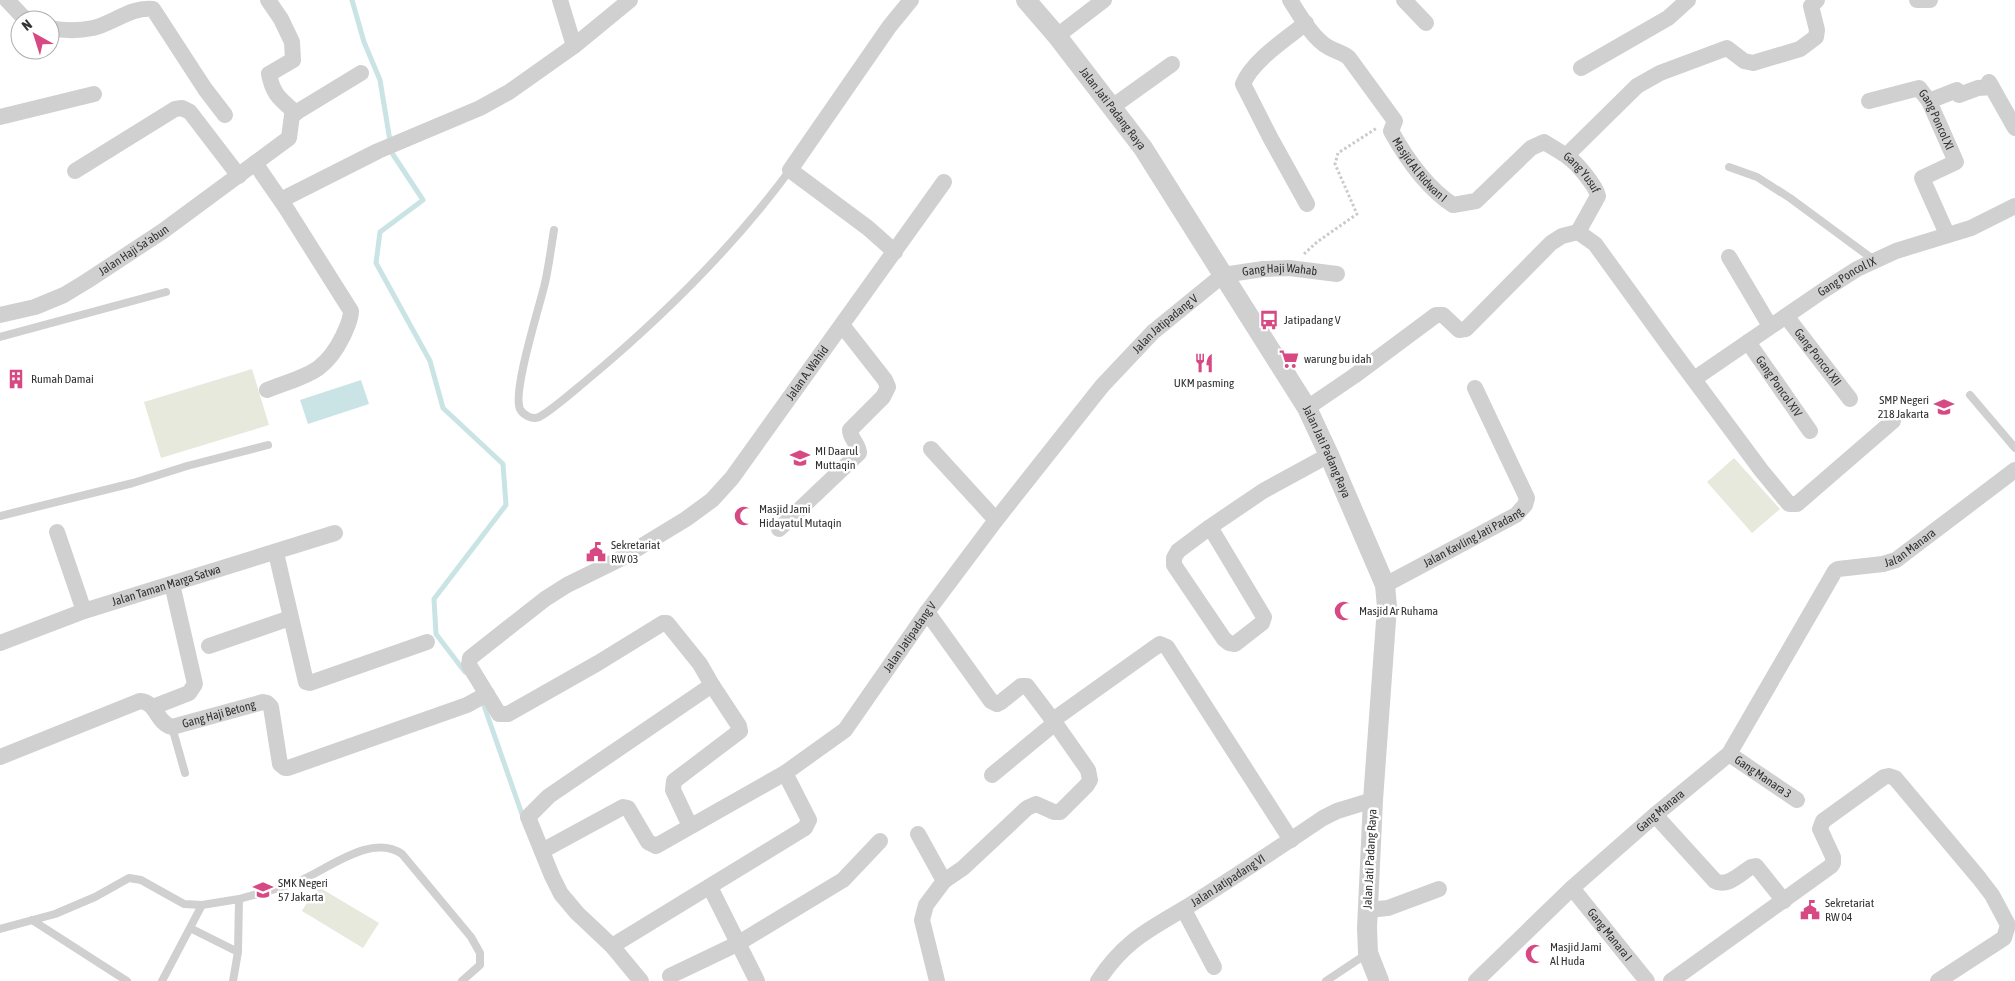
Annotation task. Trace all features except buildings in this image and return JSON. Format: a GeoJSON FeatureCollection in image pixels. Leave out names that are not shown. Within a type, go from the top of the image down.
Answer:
{"type":"FeatureCollection","features":[{"type":"Feature","properties":{"kind":"street"},"geometry":{"type":"LineString","coordinates":[[7,0],[16,10]]}},
{"type":"Feature","properties":{"kind":"street"},"geometry":{"type":"LineString","coordinates":[[268,0],[281,19],[292,42],[293,60],[269,74],[276,96],[296,113],[361,73]]}},
{"type":"Feature","properties":{"kind":"street"},"geometry":{"type":"LineString","coordinates":[[560,0],[574,46]]}},
{"type":"Feature","properties":{"kind":"street"},"geometry":{"type":"LineString","coordinates":[[282,200],[378,152],[480,108],[547,66],[630,0]]}},
{"type":"Feature","properties":{"kind":"street"},"geometry":{"type":"LineString","coordinates":[[895,252],[868,228],[790,170],[889,27],[911,0]]}},
{"type":"Feature","properties":{"kind":"street","name":"Jalan Jati Padang Raya"},"geometry":{"type":"LineString","coordinates":[[1026,0],[1057,36],[1112,107],[1167,184],[1307,408],[1385,586],[1387,614],[1367,910],[1368,953],[1379,981]]}},
{"type":"Feature","properties":{"kind":"street"},"geometry":{"type":"LineString","coordinates":[[1057,36],[1104,0]]}},
{"type":"Feature","properties":{"kind":"street","name":"Masjid Al Ridwan I"},"geometry":{"type":"LineString","coordinates":[[1290,0],[1306,23],[1328,47],[1345,54],[1349,58],[1395,121],[1392,131],[1401,149],[1443,198],[1453,205],[1476,201],[1531,148],[1544,142],[1568,157]]}},
{"type":"Feature","properties":{"kind":"street"},"geometry":{"type":"LineString","coordinates":[[1404,0],[1426,23]]}},
{"type":"Feature","properties":{"kind":"street"},"geometry":{"type":"LineString","coordinates":[[1581,68],[1668,18],[1688,0]]}},
{"type":"Feature","properties":{"kind":"street"},"geometry":{"type":"LineString","coordinates":[[1917,0],[1930,0]]}},
{"type":"Feature","properties":{"kind":"street","name":"Gang Yusuf"},"geometry":{"type":"LineString","coordinates":[[1579,233],[1596,202],[1597,193],[1590,181],[1568,157],[1571,151],[1631,90],[1660,73],[1726,48],[1742,60],[1748,62],[1800,49],[1816,37],[1817,30],[1810,1]]}},
{"type":"Feature","properties":{"kind":"street"},"geometry":{"type":"LineString","coordinates":[[60,30],[94,28],[140,10],[153,9],[205,89],[225,116]]}},
{"type":"Feature","properties":{"kind":"street"},"geometry":{"type":"LineString","coordinates":[[1306,23],[1255,65],[1243,84],[1271,140],[1307,204]]}},
{"type":"Feature","properties":{"kind":"street"},"geometry":{"type":"LineString","coordinates":[[1112,107],[1172,64]]}},
{"type":"Feature","properties":{"kind":"street"},"geometry":{"type":"LineString","coordinates":[[1928,101],[1957,90],[1959,95],[1991,84],[2015,128]]}},
{"type":"Feature","properties":{"kind":"street","name":"Gang Poncol XI"},"geometry":{"type":"LineString","coordinates":[[1869,101],[1919,88],[1928,101],[1956,162],[1922,178],[1947,234]]}},
{"type":"Feature","properties":{"kind":"street"},"geometry":{"type":"LineString","coordinates":[[0,117],[94,94]]}},
{"type":"Feature","properties":{"kind":"street"},"geometry":{"type":"LineString","coordinates":[[75,171],[175,109],[182,108],[190,112],[198,121],[239,176]]}},
{"type":"Feature","properties":{"kind":"street","name":"Jalan Haji Sa'abun"},"geometry":{"type":"LineString","coordinates":[[0,315],[34,307],[72,290],[164,231],[289,138],[292,115],[296,113]]}},
{"type":"Feature","properties":{"kind":"street"},"geometry":{"type":"LineString","coordinates":[[255,164],[282,200],[346,300],[351,311],[351,320],[335,352],[319,369],[268,390]]}},
{"type":"Feature","properties":{"kind":"street","name":"Jalan A. Wahid"},"geometry":{"type":"LineString","coordinates":[[712,684],[700,664],[667,624],[664,623],[508,714],[498,714],[469,665],[472,655],[515,624],[545,598],[567,584],[622,558],[659,537],[712,500],[732,478],[944,182]]}},
{"type":"Feature","properties":{"kind":"street","name":"Gang Poncol IX"},"geometry":{"type":"LineString","coordinates":[[1694,379],[1821,292],[1874,260],[1947,234],[1970,228],[2015,206]]}},
{"type":"Feature","properties":{"kind":"street"},"geometry":{"type":"LineString","coordinates":[[1307,408],[1354,376],[1436,315],[1443,315],[1459,330],[1466,329],[1551,244],[1562,236],[1579,233],[1595,244],[1761,470],[1791,505],[1798,504],[1892,421]]}},
{"type":"Feature","properties":{"kind":"street"},"geometry":{"type":"LineString","coordinates":[[1729,258],[1770,326]]}},
{"type":"Feature","properties":{"kind":"street","name":"Gang Haji Wahab"},"geometry":{"type":"LineString","coordinates":[[1223,275],[1263,269],[1289,268],[1337,274]]}},
{"type":"Feature","properties":{"kind":"street","name":"Jalan Jatipadang V"},"geometry":{"type":"LineString","coordinates":[[542,851],[623,807],[628,808],[652,845],[656,846],[785,773],[845,730],[927,612],[996,520],[1108,379],[1153,332],[1223,275]]}},
{"type":"Feature","properties":{"kind":"street","name":"Gang Poncol XII"},"geometry":{"type":"LineString","coordinates":[[1786,316],[1850,399]]}},
{"type":"Feature","properties":{"kind":"street"},"geometry":{"type":"LineString","coordinates":[[780,529],[859,452],[850,434],[850,430],[887,391],[885,380],[842,325]]}},
{"type":"Feature","properties":{"kind":"street","name":"Gang Poncol XIV"},"geometry":{"type":"LineString","coordinates":[[1748,342],[1810,431]]}},
{"type":"Feature","properties":{"kind":"street","name":"Jalan Kavling Jati Padang"},"geometry":{"type":"LineString","coordinates":[[1385,586],[1516,515],[1527,502],[1527,498],[1475,388]]}},
{"type":"Feature","properties":{"kind":"street"},"geometry":{"type":"LineString","coordinates":[[931,449],[996,520]]}},
{"type":"Feature","properties":{"kind":"street"},"geometry":{"type":"LineString","coordinates":[[1210,527],[1264,617],[1262,623],[1235,644],[1229,643],[1224,639],[1174,565],[1174,558],[1178,551],[1210,527],[1263,491],[1329,455]]}},
{"type":"Feature","properties":{"kind":"street","name":"Jalan Manara"},"geometry":{"type":"LineString","coordinates":[[1810,612],[1832,575],[1838,569],[1890,563],[1904,556],[2015,470]]}},
{"type":"Feature","properties":{"kind":"street"},"geometry":{"type":"LineString","coordinates":[[57,532],[84,611]]}},
{"type":"Feature","properties":{"kind":"street","name":"Jalan Taman Marga Satwa"},"geometry":{"type":"LineString","coordinates":[[0,643],[84,611],[276,553],[335,533]]}},
{"type":"Feature","properties":{"kind":"street"},"geometry":{"type":"LineString","coordinates":[[276,553],[304,680],[308,683],[427,642]]}},
{"type":"Feature","properties":{"kind":"street"},"geometry":{"type":"LineString","coordinates":[[0,757],[140,701],[146,701],[153,707],[189,693],[195,684],[172,584]]}},
{"type":"Feature","properties":{"kind":"street"},"geometry":{"type":"LineString","coordinates":[[927,612],[990,701],[997,704],[1021,686],[1027,686],[1088,770],[1090,780],[1060,812],[1054,812],[1036,804],[1027,808],[963,868],[944,881],[926,905],[922,920],[937,981]]}},
{"type":"Feature","properties":{"kind":"street","name":"Gang Manara"},"geometry":{"type":"LineString","coordinates":[[1476,981],[1572,888],[1655,815],[1729,754],[1810,612]]}},
{"type":"Feature","properties":{"kind":"street"},"geometry":{"type":"LineString","coordinates":[[209,646],[290,618]]}},
{"type":"Feature","properties":{"kind":"street"},"geometry":{"type":"LineString","coordinates":[[992,774],[1054,721],[1160,644],[1166,647],[1291,840]]}},
{"type":"Feature","properties":{"kind":"street"},"geometry":{"type":"LineString","coordinates":[[641,981],[612,946],[577,913],[561,894],[529,821],[531,813],[549,796],[712,684],[740,726],[740,731],[674,782],[674,790],[690,826]]}},
{"type":"Feature","properties":{"kind":"street","name":"Gang Haji Betong"},"geometry":{"type":"LineString","coordinates":[[153,707],[166,726],[172,727],[263,702],[267,703],[271,707],[280,764],[288,768],[467,705],[486,695]]}},
{"type":"Feature","properties":{"kind":"street","name":"Gang Manara 3"},"geometry":{"type":"LineString","coordinates":[[1729,754],[1797,800]]}},
{"type":"Feature","properties":{"kind":"street"},"geometry":{"type":"LineString","coordinates":[[612,946],[808,825],[809,820],[785,773]]}},
{"type":"Feature","properties":{"kind":"street"},"geometry":{"type":"LineString","coordinates":[[1671,981],[1784,901],[1833,863],[1834,857],[1821,833],[1823,821],[1884,777],[1889,776],[1895,778],[1992,896],[2008,925],[2004,938],[1938,981]]}},
{"type":"Feature","properties":{"kind":"street","name":"Jalan Jatipadang VI"},"geometry":{"type":"LineString","coordinates":[[1098,981],[1108,965],[1122,949],[1142,933],[1184,910],[1337,810],[1373,800]]}},
{"type":"Feature","properties":{"kind":"street"},"geometry":{"type":"LineString","coordinates":[[1655,815],[1715,881],[1720,884],[1726,883],[1751,867],[1756,866],[1784,901]]}},
{"type":"Feature","properties":{"kind":"street"},"geometry":{"type":"LineString","coordinates":[[918,834],[944,881]]}},
{"type":"Feature","properties":{"kind":"street"},"geometry":{"type":"LineString","coordinates":[[670,976],[737,944],[844,880],[880,841]]}},
{"type":"Feature","properties":{"kind":"street"},"geometry":{"type":"LineString","coordinates":[[710,887],[757,981]]}},
{"type":"Feature","properties":{"kind":"street","name":"Gang Manara I"},"geometry":{"type":"LineString","coordinates":[[1572,888],[1647,981]]}},
{"type":"Feature","properties":{"kind":"street"},"geometry":{"type":"LineString","coordinates":[[1367,910],[1388,908],[1439,889]]}},
{"type":"Feature","properties":{"kind":"street"},"geometry":{"type":"LineString","coordinates":[[1184,910],[1214,967]]}},
{"type":"Feature","properties":{"kind":"lane"},"geometry":{"type":"LineString","coordinates":[[1729,167],[1757,177],[1790,198],[1874,260]]}},
{"type":"Feature","properties":{"kind":"lane"},"geometry":{"type":"LineString","coordinates":[[554,230],[545,282],[521,377],[520,408],[525,415],[532,418],[539,417],[580,386],[679,296],[746,227],[790,170]]}},
{"type":"Feature","properties":{"kind":"lane"},"geometry":{"type":"LineString","coordinates":[[0,338],[166,292]]}},
{"type":"Feature","properties":{"kind":"lane"},"geometry":{"type":"LineString","coordinates":[[1970,394],[2015,448]]}},
{"type":"Feature","properties":{"kind":"lane"},"geometry":{"type":"LineString","coordinates":[[0,516],[133,483],[187,466],[268,445]]}},
{"type":"Feature","properties":{"kind":"lane"},"geometry":{"type":"LineString","coordinates":[[172,727],[186,773]]}},
{"type":"Feature","properties":{"kind":"lane"},"geometry":{"type":"LineString","coordinates":[[0,929],[55,914],[77,905],[129,878],[142,880],[184,904],[202,905],[239,900],[296,882],[360,851],[375,847],[397,851],[471,937],[480,953],[480,965],[462,981]]}},
{"type":"Feature","properties":{"kind":"lane"},"geometry":{"type":"LineString","coordinates":[[233,981],[238,952],[239,900]]}},
{"type":"Feature","properties":{"kind":"lane"},"geometry":{"type":"LineString","coordinates":[[165,980],[202,905]]}},
{"type":"Feature","properties":{"kind":"lane"},"geometry":{"type":"LineString","coordinates":[[32,920],[127,981]]}},
{"type":"Feature","properties":{"kind":"lane"},"geometry":{"type":"LineString","coordinates":[[190,928],[238,952]]}},
{"type":"Feature","properties":{"kind":"lane"},"geometry":{"type":"LineString","coordinates":[[1326,981],[1368,953]]}},
{"type":"Feature","properties":{"kind":"path","name":"Gang Haji Wahab"},"geometry":{"type":"LineString","coordinates":[[1289,268],[1317,242],[1357,214],[1335,164],[1338,152],[1391,117]]}},
{"type":"Feature","properties":{"kind":"shaded area"},"geometry":{"type":"Polygon","coordinates":[[[252,369],[269,425],[161,458],[144,402],[252,369]]]}},
{"type":"Feature","properties":{"kind":"shaded area"},"geometry":{"type":"Polygon","coordinates":[[[1734,458],[1780,509],[1752,533],[1707,482],[1734,458]]]}},
{"type":"Feature","properties":{"kind":"shaded area"},"geometry":{"type":"Polygon","coordinates":[[[317,886],[379,923],[363,948],[302,911],[317,886]]]}},
{"type":"Feature","properties":{"kind":"water"},"geometry":{"type":"Polygon","coordinates":[[[361,380],[369,404],[308,424],[300,400],[361,380]]]}},
{"type":"Feature","properties":{"kind":"waterway"},"geometry":{"type":"LineString","coordinates":[[352,0],[364,42],[380,80],[392,153],[423,200],[380,232],[376,263],[430,361],[443,408],[503,464],[506,505],[434,599],[436,634],[465,672]]}},
{"type":"Feature","properties":{"kind":"waterway"},"geometry":{"type":"LineString","coordinates":[[482,700],[523,817]]}},
{"type":"Feature","properties":{"kind":"place","name":"Jatipadang V"},"geometry":{"type":"Point","coordinates":[1269,320]}},
{"type":"Feature","properties":{"kind":"place","name":"warung bu idah"},"geometry":{"type":"Point","coordinates":[1289,359]}},
{"type":"Feature","properties":{"kind":"place","name":"UKM pasming"},"geometry":{"type":"Point","coordinates":[1204,363]}},
{"type":"Feature","properties":{"kind":"place","name":"Rumah Damai"},"geometry":{"type":"Point","coordinates":[16,379]}},
{"type":"Feature","properties":{"kind":"place","name":"SMP Negeri 218 Jakarta"},"geometry":{"type":"Point","coordinates":[1944,407]}},
{"type":"Feature","properties":{"kind":"place","name":"MI Daarul Muttaqin"},"geometry":{"type":"Point","coordinates":[800,458]}},
{"type":"Feature","properties":{"kind":"place","name":"Masjid Jami Hidayatul Mutaqin"},"geometry":{"type":"Point","coordinates":[744,516]}},
{"type":"Feature","properties":{"kind":"place","name":"Sekretariat RW 03"},"geometry":{"type":"Point","coordinates":[596,552]}},
{"type":"Feature","properties":{"kind":"place","name":"Masjid Ar Ruhama"},"geometry":{"type":"Point","coordinates":[1344,611]}},
{"type":"Feature","properties":{"kind":"place","name":"SMK Negeri 57 Jakarta"},"geometry":{"type":"Point","coordinates":[263,890]}},
{"type":"Feature","properties":{"kind":"place","name":"Sekretariat RW 04"},"geometry":{"type":"Point","coordinates":[1810,910]}},
{"type":"Feature","properties":{"kind":"place","name":"Masjid Jami Al Huda"},"geometry":{"type":"Point","coordinates":[1535,954]}}]}
